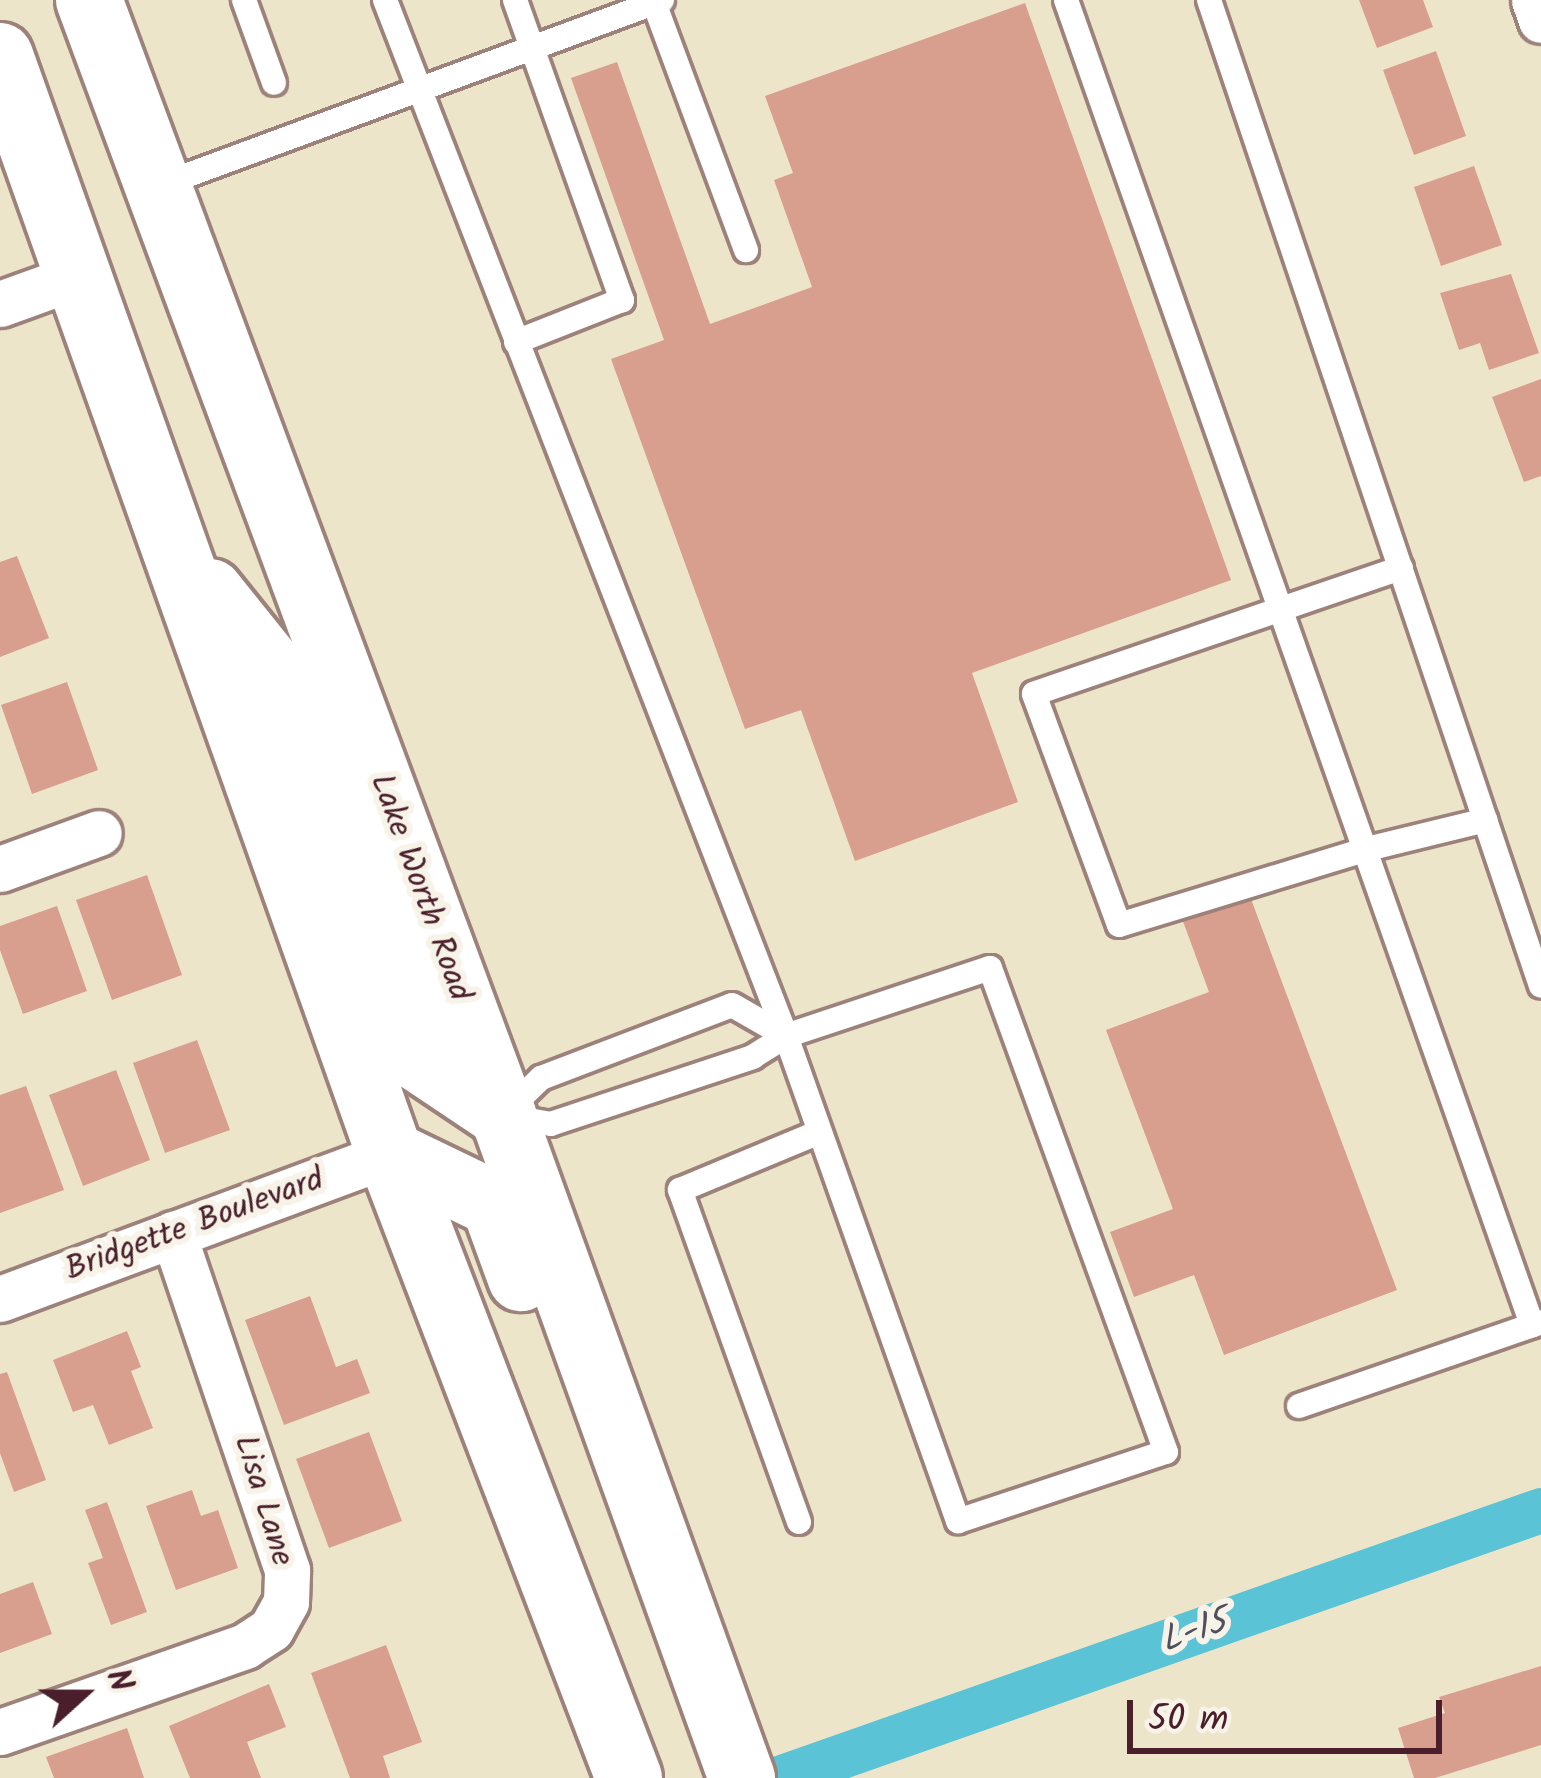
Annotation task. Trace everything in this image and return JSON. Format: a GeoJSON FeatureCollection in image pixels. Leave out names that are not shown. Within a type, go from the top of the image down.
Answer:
{"type":"FeatureCollection","features":[{"type":"Feature","properties":{"kind":"main road","name":"Lake Worth Road"},"geometry":{"type":"LineString","coordinates":[[89,0],[503,1115],[742,1778]]}},
{"type":"Feature","properties":{"kind":"main road"},"geometry":{"type":"LineString","coordinates":[[0,56],[390,1154],[621,1754]]}},
{"type":"Feature","properties":{"kind":"main road"},"geometry":{"type":"LineString","coordinates":[[177,552],[271,668],[418,1058],[503,1115]]}},
{"type":"Feature","properties":{"kind":"main road"},"geometry":{"type":"LineString","coordinates":[[390,1154],[494,1204],[590,1464],[666,1561]]}},
{"type":"Feature","properties":{"kind":"street"},"geometry":{"type":"LineString","coordinates":[[1534,0],[1541,20]]}},
{"type":"Feature","properties":{"kind":"street"},"geometry":{"type":"LineString","coordinates":[[0,304],[80,275]]}},
{"type":"Feature","properties":{"kind":"street"},"geometry":{"type":"LineString","coordinates":[[0,868],[99,833]]}},
{"type":"Feature","properties":{"kind":"street","name":"Bridgette Boulevard"},"geometry":{"type":"LineString","coordinates":[[0,1299],[390,1154]]}},
{"type":"Feature","properties":{"kind":"street","name":"Lisa Lane"},"geometry":{"type":"LineString","coordinates":[[0,1732],[244,1646],[271,1629],[286,1601],[287,1570],[173,1234]]}},
{"type":"Feature","properties":{"kind":"lane"},"geometry":{"type":"LineString","coordinates":[[244,0],[274,83]]}},
{"type":"Feature","properties":{"kind":"lane"},"geometry":{"type":"LineString","coordinates":[[386,0],[786,1036],[958,1521],[1166,1452],[990,968],[786,1036],[753,1057],[551,1124],[503,1115]]}},
{"type":"Feature","properties":{"kind":"lane"},"geometry":{"type":"LineString","coordinates":[[515,0],[622,300],[516,342]]}},
{"type":"Feature","properties":{"kind":"lane"},"geometry":{"type":"LineString","coordinates":[[1066,0],[1537,1324],[1299,1406]]}},
{"type":"Feature","properties":{"kind":"lane"},"geometry":{"type":"LineString","coordinates":[[1209,0],[1541,986]]}},
{"type":"Feature","properties":{"kind":"lane"},"geometry":{"type":"LineString","coordinates":[[159,186],[656,1],[746,250]]}},
{"type":"Feature","properties":{"kind":"lane"},"geometry":{"type":"LineString","coordinates":[[1401,568],[1034,694],[1119,925],[1366,849],[1486,820]]}},
{"type":"Feature","properties":{"kind":"lane"},"geometry":{"type":"LineString","coordinates":[[503,1115],[541,1078],[732,1005],[786,1036]]}},
{"type":"Feature","properties":{"kind":"lane"},"geometry":{"type":"LineString","coordinates":[[799,1522],[680,1190],[819,1132]]}},
{"type":"Feature","properties":{"kind":"building"},"geometry":{"type":"Polygon","coordinates":[[[1359,0],[1423,0],[1433,27],[1377,48],[1359,0]]]}},
{"type":"Feature","properties":{"kind":"building"},"geometry":{"type":"Polygon","coordinates":[[[1025,3],[1231,580],[972,673],[1018,802],[855,861],[801,710],[745,729],[611,359],[664,340],[571,78],[617,62],[710,324],[812,287],[774,180],[793,173],[765,96],[1025,3]]]}},
{"type":"Feature","properties":{"kind":"building"},"geometry":{"type":"Polygon","coordinates":[[[1436,51],[1466,136],[1414,155],[1383,70],[1436,51]]]}},
{"type":"Feature","properties":{"kind":"building"},"geometry":{"type":"Polygon","coordinates":[[[1474,166],[1502,245],[1441,266],[1414,187],[1474,166]]]}},
{"type":"Feature","properties":{"kind":"building"},"geometry":{"type":"Polygon","coordinates":[[[1511,274],[1539,353],[1489,370],[1480,343],[1459,350],[1440,293],[1511,274]]]}},
{"type":"Feature","properties":{"kind":"building"},"geometry":{"type":"Polygon","coordinates":[[[1541,379],[1541,476],[1524,482],[1492,397],[1541,379]]]}},
{"type":"Feature","properties":{"kind":"building"},"geometry":{"type":"Polygon","coordinates":[[[17,556],[49,638],[0,657],[0,562],[17,556]]]}},
{"type":"Feature","properties":{"kind":"building"},"geometry":{"type":"Polygon","coordinates":[[[67,682],[98,770],[32,794],[1,705],[67,682]]]}},
{"type":"Feature","properties":{"kind":"building"},"geometry":{"type":"Polygon","coordinates":[[[147,875],[182,975],[112,1000],[76,900],[147,875]]]}},
{"type":"Feature","properties":{"kind":"building"},"geometry":{"type":"Polygon","coordinates":[[[1248,891],[1397,1290],[1224,1355],[1194,1275],[1134,1297],[1110,1232],[1173,1209],[1106,1030],[1209,992],[1181,916],[1248,891]]]}},
{"type":"Feature","properties":{"kind":"building"},"geometry":{"type":"Polygon","coordinates":[[[57,906],[87,991],[23,1014],[0,950],[0,926],[57,906]]]}},
{"type":"Feature","properties":{"kind":"building"},"geometry":{"type":"Polygon","coordinates":[[[197,1040],[230,1130],[165,1153],[133,1063],[197,1040]]]}},
{"type":"Feature","properties":{"kind":"building"},"geometry":{"type":"Polygon","coordinates":[[[116,1070],[150,1160],[83,1186],[49,1095],[116,1070]]]}},
{"type":"Feature","properties":{"kind":"building"},"geometry":{"type":"Polygon","coordinates":[[[26,1086],[64,1190],[0,1213],[0,1095],[26,1086]]]}},
{"type":"Feature","properties":{"kind":"building"},"geometry":{"type":"Polygon","coordinates":[[[310,1296],[336,1367],[357,1359],[370,1393],[284,1425],[245,1320],[310,1296]]]}},
{"type":"Feature","properties":{"kind":"building"},"geometry":{"type":"Polygon","coordinates":[[[127,1331],[141,1367],[131,1371],[153,1428],[109,1445],[93,1405],[73,1412],[53,1360],[127,1331]]]}},
{"type":"Feature","properties":{"kind":"building"},"geometry":{"type":"Polygon","coordinates":[[[7,1372],[46,1480],[14,1492],[0,1453],[0,1374],[7,1372]]]}},
{"type":"Feature","properties":{"kind":"building"},"geometry":{"type":"Polygon","coordinates":[[[369,1432],[402,1521],[329,1548],[296,1459],[369,1432]]]}},
{"type":"Feature","properties":{"kind":"building"},"geometry":{"type":"Polygon","coordinates":[[[192,1490],[201,1516],[218,1510],[238,1568],[176,1590],[146,1506],[192,1490]]]}},
{"type":"Feature","properties":{"kind":"building"},"geometry":{"type":"Polygon","coordinates":[[[107,1502],[147,1612],[111,1625],[88,1563],[103,1558],[85,1510],[107,1502]]]}},
{"type":"Feature","properties":{"kind":"building"},"geometry":{"type":"Polygon","coordinates":[[[33,1582],[52,1634],[0,1653],[0,1594],[33,1582]]]}},
{"type":"Feature","properties":{"kind":"building"},"geometry":{"type":"Polygon","coordinates":[[[386,1645],[422,1742],[383,1756],[390,1778],[350,1778],[311,1673],[386,1645]]]}},
{"type":"Feature","properties":{"kind":"building"},"geometry":{"type":"Polygon","coordinates":[[[1541,1666],[1541,1745],[1435,1778],[1414,1778],[1398,1728],[1445,1713],[1439,1697],[1541,1666]]]}},
{"type":"Feature","properties":{"kind":"building"},"geometry":{"type":"Polygon","coordinates":[[[269,1684],[286,1727],[247,1742],[261,1778],[190,1778],[169,1726],[269,1684]]]}},
{"type":"Feature","properties":{"kind":"building"},"geometry":{"type":"Polygon","coordinates":[[[127,1728],[144,1778],[54,1778],[46,1757],[127,1728]]]}},
{"type":"Feature","properties":{"kind":"waterway","name":"L-15"},"geometry":{"type":"LineString","coordinates":[[779,1778],[1541,1510]]}}]}
